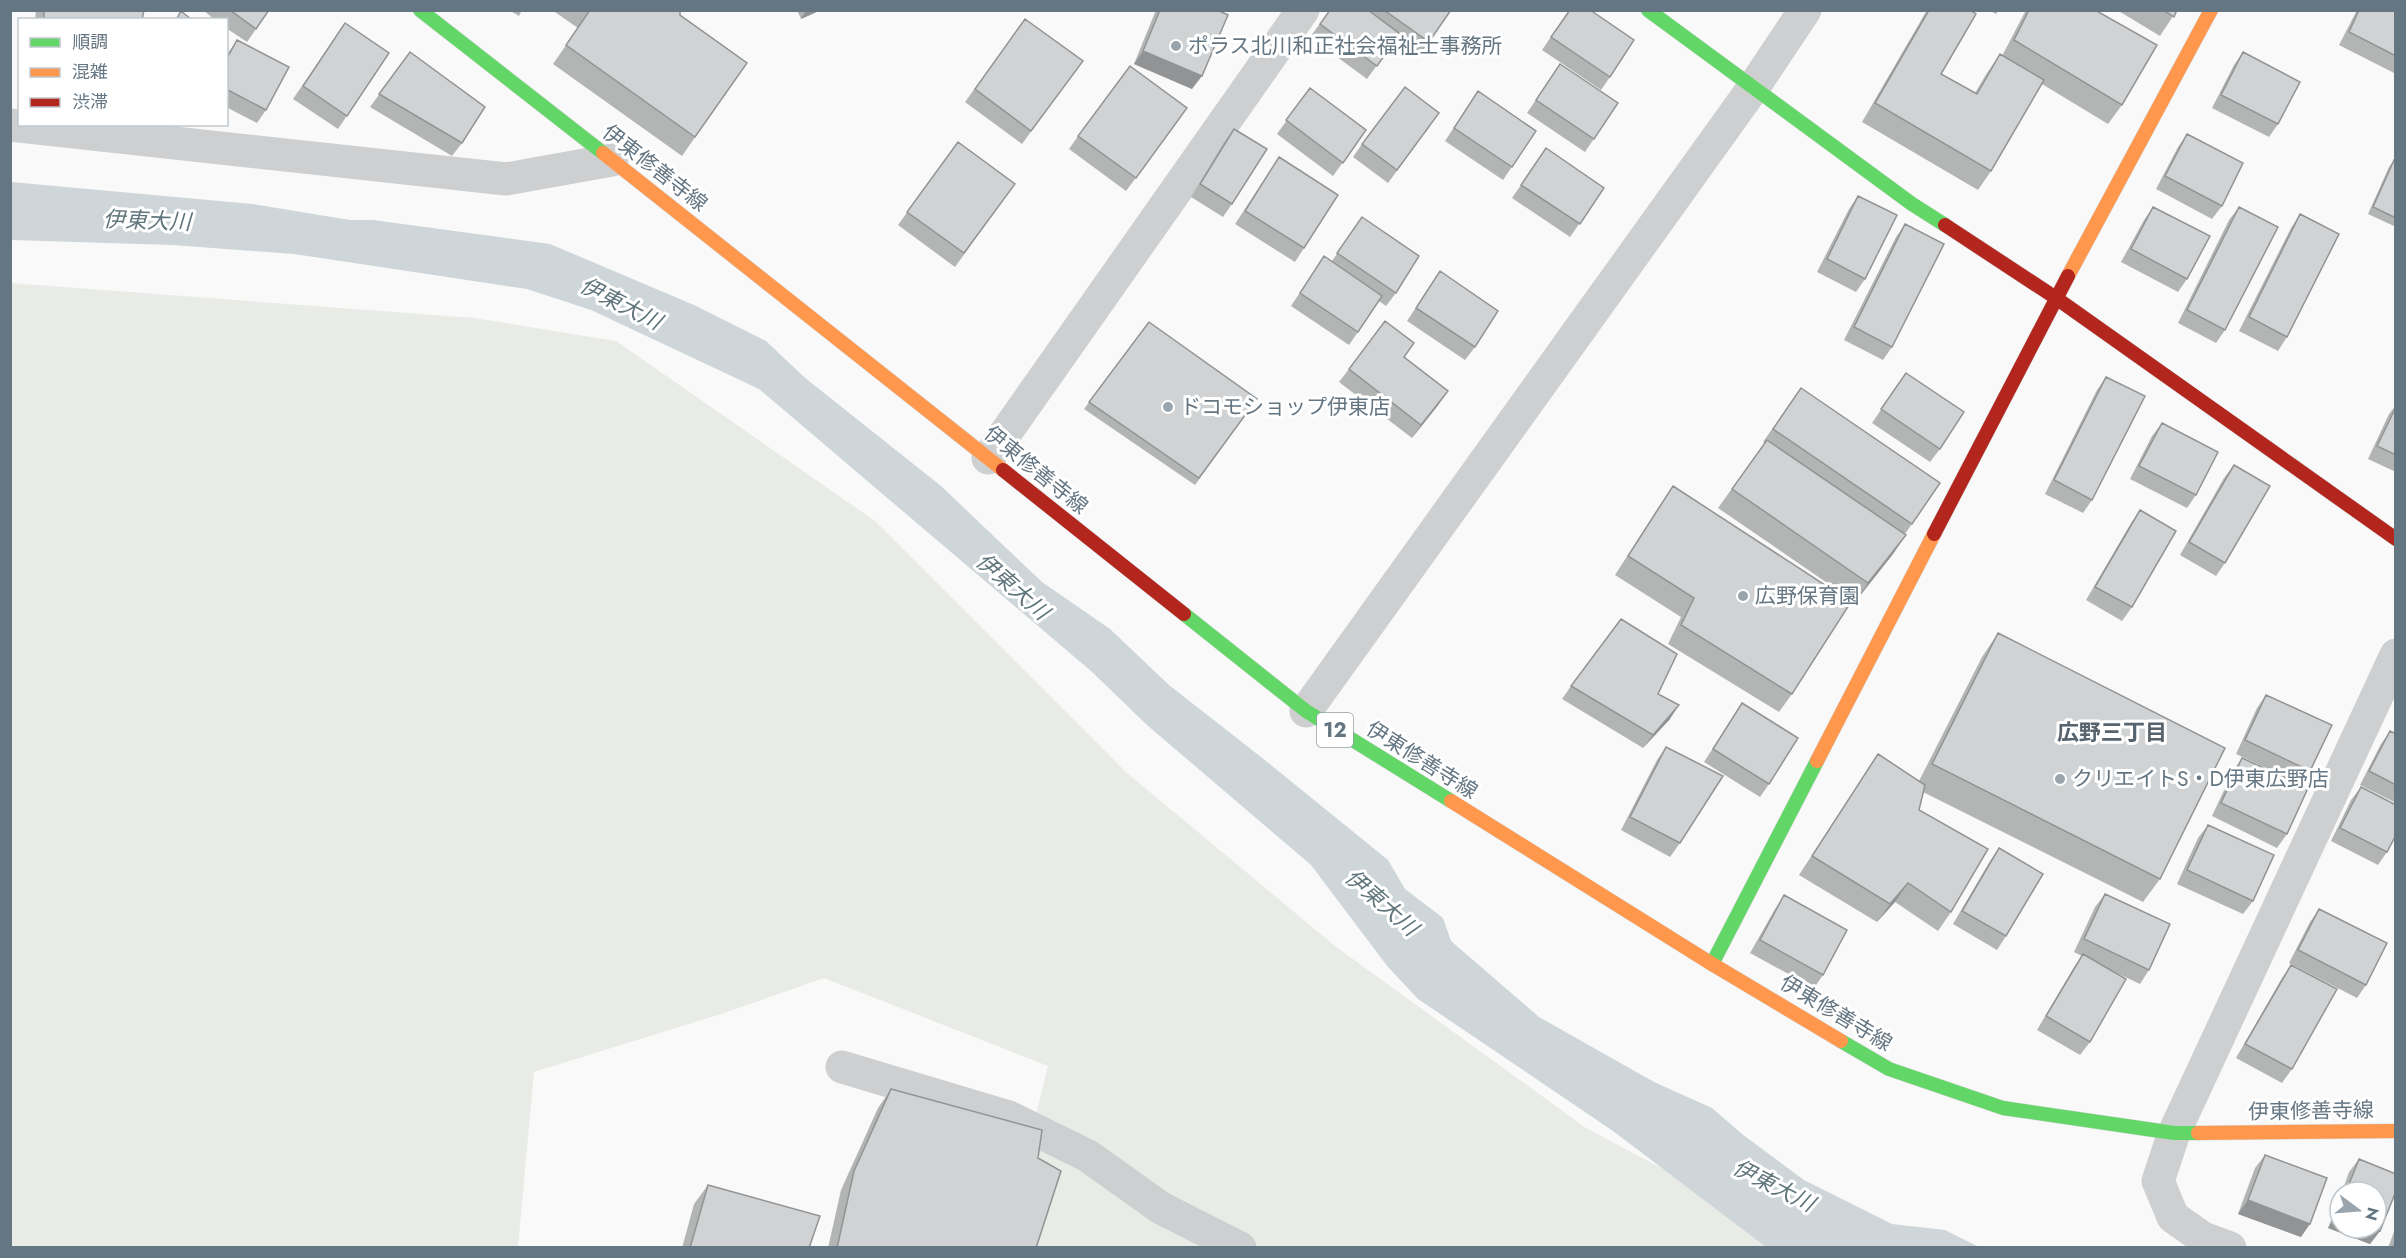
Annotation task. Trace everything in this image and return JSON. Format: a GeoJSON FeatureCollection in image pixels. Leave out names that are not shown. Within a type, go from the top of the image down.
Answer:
{"type":"FeatureCollection","features":[{"type":"Feature","properties":{"kind":"main road","name":"伊東修善寺線"},"geometry":{"type":"LineString","coordinates":[[420,10],[1306,711],[1712,964],[1888,1069],[2003,1108],[2174,1133],[2396,1131]]}},
{"type":"Feature","properties":{"kind":"main road"},"geometry":{"type":"LineString","coordinates":[[1648,10],[1912,204],[2056,298],[2396,539]]}},
{"type":"Feature","properties":{"kind":"main road"},"geometry":{"type":"LineString","coordinates":[[1712,964],[2056,298],[2211,10]]}},
{"type":"Feature","properties":{"kind":"street"},"geometry":{"type":"LineString","coordinates":[[988,458],[1303,10]]}},
{"type":"Feature","properties":{"kind":"street"},"geometry":{"type":"LineString","coordinates":[[1306,711],[1753,88],[1805,10]]}},
{"type":"Feature","properties":{"kind":"street"},"geometry":{"type":"LineString","coordinates":[[19,126],[506,179],[612,160]]}},
{"type":"Feature","properties":{"kind":"street"},"geometry":{"type":"LineString","coordinates":[[2230,1248],[2203,1238],[2173,1217],[2158,1181],[2174,1133],[2396,655]]}},
{"type":"Feature","properties":{"kind":"street"},"geometry":{"type":"LineString","coordinates":[[842,1067],[1009,1117],[1088,1156],[1161,1208],[1240,1248]]}},
{"type":"Feature","properties":{"kind":"shaded area"},"geometry":{"type":"Polygon","coordinates":[[[10,283],[474,318],[616,341],[875,521],[1127,773],[1335,946],[1586,1128],[1809,1247],[1003,1247],[1048,1066],[824,978],[724,1013],[534,1072],[518,1247],[11,1247],[10,283]]]}},
{"type":"Feature","properties":{"kind":"water","name":"伊東大川"},"geometry":{"type":"Polygon","coordinates":[[[11,182],[252,204],[350,220],[373,220],[550,244],[694,305],[766,341],[804,377],[941,486],[1042,582],[1110,629],[1169,685],[1388,860],[1405,889],[1443,918],[1451,941],[1539,1017],[1654,1082],[1712,1108],[1742,1134],[1804,1180],[1892,1224],[1945,1230],[1979,1247],[1766,1247],[1613,1131],[1418,999],[1388,967],[1311,865],[1147,725],[1091,671],[759,389],[591,310],[527,289],[294,254],[172,245],[11,240],[11,182]]]}},
{"type":"Feature","properties":{"kind":"building"},"geometry":{"type":"Polygon","coordinates":[[[44,10],[144,10],[142,18],[44,18],[44,10]]]}},
{"type":"Feature","properties":{"kind":"building"},"geometry":{"type":"Polygon","coordinates":[[[230,10],[269,10],[256,29],[230,10]]]}},
{"type":"Feature","properties":{"kind":"building"},"geometry":{"type":"Polygon","coordinates":[[[590,10],[680,10],[680,15],[747,63],[695,137],[566,45],[590,10]]]}},
{"type":"Feature","properties":{"kind":"building","name":"ポラス北川和正社会福祉士事務所"},"geometry":{"type":"Polygon","coordinates":[[[1160,10],[1217,10],[1228,15],[1202,76],[1143,51],[1160,10]]]}},
{"type":"Feature","properties":{"kind":"building"},"geometry":{"type":"Polygon","coordinates":[[[1330,10],[1368,10],[1400,34],[1377,66],[1320,24],[1330,10]]]}},
{"type":"Feature","properties":{"kind":"building"},"geometry":{"type":"Polygon","coordinates":[[[1384,10],[1451,10],[1429,42],[1384,10]]]}},
{"type":"Feature","properties":{"kind":"building"},"geometry":{"type":"Polygon","coordinates":[[[1570,10],[1590,10],[1634,40],[1610,77],[1551,37],[1570,10]]]}},
{"type":"Feature","properties":{"kind":"building"},"geometry":{"type":"Polygon","coordinates":[[[1929,10],[1970,10],[1976,14],[1941,74],[1977,94],[2000,54],[2044,80],[1991,171],[1875,103],[1929,10]]]}},
{"type":"Feature","properties":{"kind":"building"},"geometry":{"type":"Polygon","coordinates":[[[2029,10],[2095,10],[2157,45],[2122,105],[2014,40],[2029,10]]]}},
{"type":"Feature","properties":{"kind":"building"},"geometry":{"type":"Polygon","coordinates":[[[2163,10],[2177,10],[2174,17],[2163,10]]]}},
{"type":"Feature","properties":{"kind":"building"},"geometry":{"type":"Polygon","coordinates":[[[2359,10],[2396,10],[2396,56],[2349,32],[2359,10]]]}},
{"type":"Feature","properties":{"kind":"building"},"geometry":{"type":"Polygon","coordinates":[[[181,11],[190,18],[177,18],[181,11]]]}},
{"type":"Feature","properties":{"kind":"building"},"geometry":{"type":"Polygon","coordinates":[[[1025,19],[1083,61],[1031,131],[975,89],[1025,19]]]}},
{"type":"Feature","properties":{"kind":"building"},"geometry":{"type":"Polygon","coordinates":[[[345,23],[389,53],[347,116],[303,86],[345,23]]]}},
{"type":"Feature","properties":{"kind":"building"},"geometry":{"type":"Polygon","coordinates":[[[237,40],[289,67],[266,110],[228,90],[228,56],[237,40]]]}},
{"type":"Feature","properties":{"kind":"building"},"geometry":{"type":"Polygon","coordinates":[[[410,52],[485,107],[462,143],[379,94],[410,52]]]}},
{"type":"Feature","properties":{"kind":"building"},"geometry":{"type":"Polygon","coordinates":[[[2243,52],[2300,82],[2278,124],[2221,95],[2243,52]]]}},
{"type":"Feature","properties":{"kind":"building"},"geometry":{"type":"Polygon","coordinates":[[[1560,64],[1618,103],[1594,139],[1536,100],[1560,64]]]}},
{"type":"Feature","properties":{"kind":"building"},"geometry":{"type":"Polygon","coordinates":[[[1130,66],[1187,108],[1136,178],[1078,136],[1130,66]]]}},
{"type":"Feature","properties":{"kind":"building"},"geometry":{"type":"Polygon","coordinates":[[[1405,87],[1439,113],[1397,170],[1362,144],[1405,87]]]}},
{"type":"Feature","properties":{"kind":"building"},"geometry":{"type":"Polygon","coordinates":[[[1310,88],[1366,130],[1343,163],[1286,120],[1310,88]]]}},
{"type":"Feature","properties":{"kind":"building"},"geometry":{"type":"Polygon","coordinates":[[[1478,91],[1536,131],[1512,167],[1454,128],[1478,91]]]}},
{"type":"Feature","properties":{"kind":"building"},"geometry":{"type":"Polygon","coordinates":[[[1234,129],[1267,149],[1232,204],[1200,184],[1234,129]]]}},
{"type":"Feature","properties":{"kind":"building"},"geometry":{"type":"Polygon","coordinates":[[[2187,134],[2243,163],[2222,206],[2165,176],[2187,134]]]}},
{"type":"Feature","properties":{"kind":"building"},"geometry":{"type":"Polygon","coordinates":[[[958,142],[1015,184],[964,253],[907,212],[958,142]]]}},
{"type":"Feature","properties":{"kind":"building"},"geometry":{"type":"Polygon","coordinates":[[[1546,148],[1604,188],[1580,224],[1521,185],[1546,148]]]}},
{"type":"Feature","properties":{"kind":"building"},"geometry":{"type":"Polygon","coordinates":[[[1279,157],[1338,195],[1304,248],[1245,211],[1279,157]]]}},
{"type":"Feature","properties":{"kind":"building"},"geometry":{"type":"Polygon","coordinates":[[[2394,160],[2396,161],[2396,218],[2373,207],[2394,160]]]}},
{"type":"Feature","properties":{"kind":"building"},"geometry":{"type":"Polygon","coordinates":[[[1858,196],[1897,215],[1865,279],[1827,259],[1858,196]]]}},
{"type":"Feature","properties":{"kind":"building"},"geometry":{"type":"Polygon","coordinates":[[[2153,207],[2210,236],[2187,279],[2131,249],[2153,207]]]}},
{"type":"Feature","properties":{"kind":"building"},"geometry":{"type":"Polygon","coordinates":[[[2239,207],[2278,227],[2225,330],[2187,310],[2239,207]]]}},
{"type":"Feature","properties":{"kind":"building"},"geometry":{"type":"Polygon","coordinates":[[[2300,214],[2339,234],[2287,337],[2249,317],[2300,214]]]}},
{"type":"Feature","properties":{"kind":"building"},"geometry":{"type":"Polygon","coordinates":[[[1362,217],[1419,256],[1396,293],[1337,253],[1362,217]]]}},
{"type":"Feature","properties":{"kind":"building"},"geometry":{"type":"Polygon","coordinates":[[[1905,224],[1944,244],[1892,347],[1854,327],[1905,224]]]}},
{"type":"Feature","properties":{"kind":"building"},"geometry":{"type":"Polygon","coordinates":[[[1324,256],[1382,296],[1358,332],[1300,293],[1324,256]]]}},
{"type":"Feature","properties":{"kind":"building"},"geometry":{"type":"Polygon","coordinates":[[[1440,271],[1498,311],[1475,347],[1416,308],[1440,271]]]}},
{"type":"Feature","properties":{"kind":"building"},"geometry":{"type":"Polygon","coordinates":[[[1385,321],[1414,343],[1404,357],[1448,391],[1421,425],[1349,369],[1385,321]]]}},
{"type":"Feature","properties":{"kind":"building","name":"ドコモショップ伊東店"},"geometry":{"type":"Polygon","coordinates":[[[1149,322],[1257,399],[1199,478],[1089,402],[1149,322]]]}},
{"type":"Feature","properties":{"kind":"building"},"geometry":{"type":"Polygon","coordinates":[[[1906,373],[1964,412],[1940,449],[1881,409],[1906,373]]]}},
{"type":"Feature","properties":{"kind":"building"},"geometry":{"type":"Polygon","coordinates":[[[2106,377],[2145,396],[2092,500],[2054,480],[2106,377]]]}},
{"type":"Feature","properties":{"kind":"building"},"geometry":{"type":"Polygon","coordinates":[[[1801,388],[1940,483],[1912,524],[1773,429],[1801,388]]]}},
{"type":"Feature","properties":{"kind":"building"},"geometry":{"type":"Polygon","coordinates":[[[2396,407],[2396,455],[2377,446],[2396,407]]]}},
{"type":"Feature","properties":{"kind":"building"},"geometry":{"type":"Polygon","coordinates":[[[2162,423],[2218,452],[2196,495],[2139,466],[2162,423]]]}},
{"type":"Feature","properties":{"kind":"building"},"geometry":{"type":"Polygon","coordinates":[[[1767,440],[1906,535],[1868,583],[1732,489],[1767,440]]]}},
{"type":"Feature","properties":{"kind":"building"},"geometry":{"type":"Polygon","coordinates":[[[2234,465],[2270,486],[2225,563],[2189,542],[2234,465]]]}},
{"type":"Feature","properties":{"kind":"building"},"geometry":{"type":"Polygon","coordinates":[[[1673,486],[1851,602],[1792,694],[1681,625],[1694,598],[1628,556],[1673,486]]]}},
{"type":"Feature","properties":{"kind":"building"},"geometry":{"type":"Polygon","coordinates":[[[2140,510],[2176,531],[2132,607],[2095,587],[2140,510]]]}},
{"type":"Feature","properties":{"kind":"building"},"geometry":{"type":"Polygon","coordinates":[[[1621,619],[1677,654],[1658,694],[1679,705],[1653,735],[1571,686],[1621,619]]]}},
{"type":"Feature","properties":{"kind":"building"},"geometry":{"type":"Polygon","coordinates":[[[1998,633],[2225,748],[2160,879],[1932,764],[1998,633]]]}},
{"type":"Feature","properties":{"kind":"building"},"geometry":{"type":"Polygon","coordinates":[[[2266,695],[2332,725],[2310,771],[2245,740],[2266,695]]]}},
{"type":"Feature","properties":{"kind":"building"},"geometry":{"type":"Polygon","coordinates":[[[1742,703],[1798,738],[1769,784],[1713,749],[1742,703]]]}},
{"type":"Feature","properties":{"kind":"building"},"geometry":{"type":"Polygon","coordinates":[[[2390,731],[2396,734],[2396,785],[2369,771],[2390,731]]]}},
{"type":"Feature","properties":{"kind":"building"},"geometry":{"type":"Polygon","coordinates":[[[1666,747],[1723,776],[1680,843],[1630,817],[1666,747]]]}},
{"type":"Feature","properties":{"kind":"building"},"geometry":{"type":"Polygon","coordinates":[[[1878,754],[1925,785],[1919,810],[1988,849],[1951,912],[1908,883],[1890,904],[1812,856],[1878,754]]]}},
{"type":"Feature","properties":{"kind":"building"},"geometry":{"type":"Polygon","coordinates":[[[2242,758],[2308,788],[2287,834],[2221,803],[2242,758]]]}},
{"type":"Feature","properties":{"kind":"building"},"geometry":{"type":"Polygon","coordinates":[[[2361,787],[2396,805],[2396,835],[2387,852],[2340,828],[2361,787]]]}},
{"type":"Feature","properties":{"kind":"building"},"geometry":{"type":"Polygon","coordinates":[[[2208,825],[2274,855],[2253,901],[2187,870],[2208,825]]]}},
{"type":"Feature","properties":{"kind":"building"},"geometry":{"type":"Polygon","coordinates":[[[1999,848],[2043,874],[2006,936],[1962,911],[1999,848]]]}},
{"type":"Feature","properties":{"kind":"building"},"geometry":{"type":"Polygon","coordinates":[[[2105,894],[2170,924],[2149,970],[2084,939],[2105,894]]]}},
{"type":"Feature","properties":{"kind":"building"},"geometry":{"type":"Polygon","coordinates":[[[1784,895],[1847,930],[1823,975],[1760,940],[1784,895]]]}},
{"type":"Feature","properties":{"kind":"building"},"geometry":{"type":"Polygon","coordinates":[[[2319,909],[2387,943],[2366,985],[2298,950],[2319,909]]]}},
{"type":"Feature","properties":{"kind":"building"},"geometry":{"type":"Polygon","coordinates":[[[2083,954],[2126,979],[2090,1042],[2046,1016],[2083,954]]]}},
{"type":"Feature","properties":{"kind":"building"},"geometry":{"type":"Polygon","coordinates":[[[2291,965],[2337,989],[2292,1069],[2245,1044],[2291,965]]]}},
{"type":"Feature","properties":{"kind":"building"},"geometry":{"type":"Polygon","coordinates":[[[891,1089],[1042,1130],[1038,1158],[1061,1171],[1036,1248],[837,1248],[854,1171],[891,1089]]]}},
{"type":"Feature","properties":{"kind":"building"},"geometry":{"type":"Polygon","coordinates":[[[2265,1155],[2327,1178],[2310,1224],[2248,1200],[2265,1155]]]}},
{"type":"Feature","properties":{"kind":"building"},"geometry":{"type":"Polygon","coordinates":[[[2359,1159],[2396,1174],[2396,1191],[2388,1211],[2388,1180],[2351,1180],[2359,1159]]]}},
{"type":"Feature","properties":{"kind":"building"},"geometry":{"type":"Polygon","coordinates":[[[708,1185],[820,1216],[809,1248],[690,1248],[708,1185]]]}},
{"type":"Feature","properties":{"kind":"traffic: fast"},"geometry":{"type":"LineString","coordinates":[[420,10],[603,153]]}},
{"type":"Feature","properties":{"kind":"traffic: fast"},"geometry":{"type":"LineString","coordinates":[[1648,10],[1912,204],[1945,225]]}},
{"type":"Feature","properties":{"kind":"traffic: fast"},"geometry":{"type":"LineString","coordinates":[[1184,614],[1306,711],[1451,801]]}},
{"type":"Feature","properties":{"kind":"traffic: fast"},"geometry":{"type":"LineString","coordinates":[[1712,964],[1817,761]]}},
{"type":"Feature","properties":{"kind":"traffic: fast"},"geometry":{"type":"LineString","coordinates":[[1841,1041],[1889,1069],[2003,1108],[2174,1133],[2198,1133]]}},
{"type":"Feature","properties":{"kind":"traffic: slow"},"geometry":{"type":"LineString","coordinates":[[2068,276],[2211,10]]}},
{"type":"Feature","properties":{"kind":"traffic: slow"},"geometry":{"type":"LineString","coordinates":[[603,153],[1003,470]]}},
{"type":"Feature","properties":{"kind":"traffic: slow"},"geometry":{"type":"LineString","coordinates":[[1817,761],[1934,534]]}},
{"type":"Feature","properties":{"kind":"traffic: slow"},"geometry":{"type":"LineString","coordinates":[[1451,801],[1712,964],[1841,1041]]}},
{"type":"Feature","properties":{"kind":"traffic: slow"},"geometry":{"type":"LineString","coordinates":[[2198,1133],[2396,1131]]}},
{"type":"Feature","properties":{"kind":"traffic: jam"},"geometry":{"type":"LineString","coordinates":[[1945,225],[2056,298],[2396,539]]}},
{"type":"Feature","properties":{"kind":"traffic: jam"},"geometry":{"type":"LineString","coordinates":[[1934,534],[2068,276]]}},
{"type":"Feature","properties":{"kind":"traffic: jam"},"geometry":{"type":"LineString","coordinates":[[1003,470],[1184,614]]}},
{"type":"Feature","properties":{"kind":"place","name":"ポラス北川和正社会福祉士事務所"},"geometry":{"type":"Point","coordinates":[1176,46]}},
{"type":"Feature","properties":{"kind":"place","name":"ドコモショップ伊東店"},"geometry":{"type":"Point","coordinates":[1168,407]}},
{"type":"Feature","properties":{"kind":"place","name":"広野保育園"},"geometry":{"type":"Point","coordinates":[1743,596]}},
{"type":"Feature","properties":{"kind":"place","name":"クリエイトS・D伊東広野店"},"geometry":{"type":"Point","coordinates":[2060,779]}},
{"type":"Feature","properties":{"kind":"district","name":"広野三丁目"},"geometry":{"type":"Point","coordinates":[2112,732]}}]}
